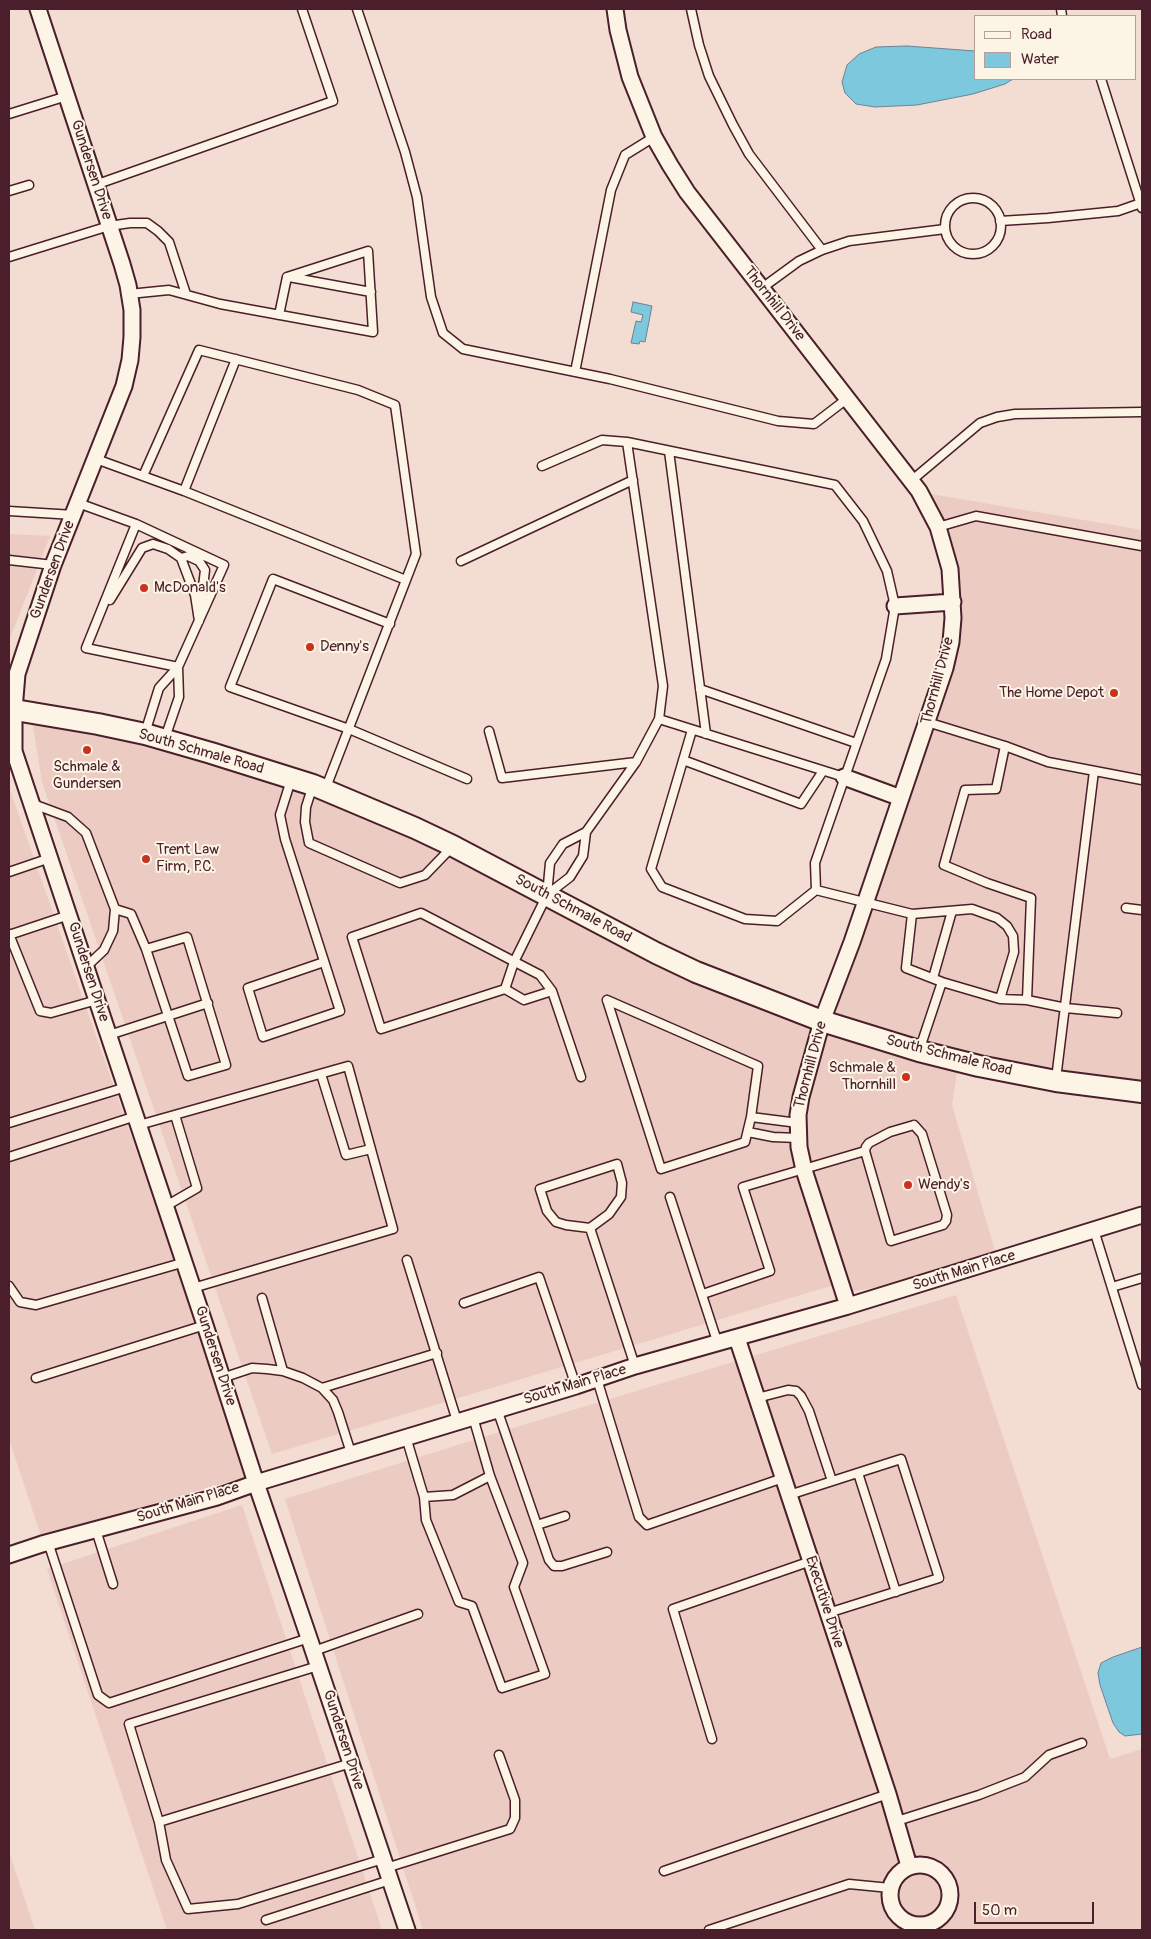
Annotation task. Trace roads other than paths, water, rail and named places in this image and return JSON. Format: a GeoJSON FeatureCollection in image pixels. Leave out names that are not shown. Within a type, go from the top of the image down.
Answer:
{"type":"FeatureCollection","features":[{"type":"Feature","properties":{"kind":"main road","name":"South Schmale Road"},"geometry":{"type":"LineString","coordinates":[[11,710],[98,724],[144,734],[292,778],[319,788],[453,846],[656,953],[696,972],[822,1021],[919,1051],[1056,1082],[1142,1092]]}},
{"type":"Feature","properties":{"kind":"street","name":"Gundersen Drive"},"geometry":{"type":"LineString","coordinates":[[38,9],[122,264],[129,294],[132,337],[130,360],[124,386],[53,565],[17,674],[11,710],[14,751],[406,1930]]}},
{"type":"Feature","properties":{"kind":"street","name":"Thornhill Drive"},"geometry":{"type":"LineString","coordinates":[[615,9],[618,30],[630,77],[654,137],[687,192],[912,481],[929,508],[938,527],[950,569],[953,602],[951,642],[945,668],[866,902],[822,1021],[801,1097],[798,1131],[804,1170],[848,1306]]}},
{"type":"Feature","properties":{"kind":"street"},"geometry":{"type":"LineString","coordinates":[[895,606],[953,602]]}},
{"type":"Feature","properties":{"kind":"street"},"geometry":{"type":"LineString","coordinates":[[844,777],[901,798]]}},
{"type":"Feature","properties":{"kind":"street","name":"South Main Place"},"geometry":{"type":"LineString","coordinates":[[9,1555],[48,1542],[217,1497],[256,1483],[576,1386],[635,1366],[848,1306],[1142,1215]]}},
{"type":"Feature","properties":{"kind":"street","name":"Executive Drive"},"geometry":{"type":"LineString","coordinates":[[737,1338],[897,1821],[909,1866]]}},
{"type":"Feature","properties":{"kind":"street"},"geometry":{"type":"LineString","coordinates":[[929,1865],[945,1877],[949,1886],[948,1906],[939,1918],[927,1927],[906,1922],[898,1916],[892,1908],[889,1898],[890,1888],[894,1879],[900,1871],[909,1866],[929,1865]]}},
{"type":"Feature","properties":{"kind":"lane"},"geometry":{"type":"LineString","coordinates":[[95,185],[333,101],[302,9]]}},
{"type":"Feature","properties":{"kind":"lane"},"geometry":{"type":"LineString","coordinates":[[357,9],[405,152],[417,197],[431,297],[442,333],[463,349],[685,397],[778,421],[814,424],[848,398]]}},
{"type":"Feature","properties":{"kind":"lane"},"geometry":{"type":"LineString","coordinates":[[691,9],[699,45],[709,76],[733,125],[749,154],[822,250]]}},
{"type":"Feature","properties":{"kind":"lane"},"geometry":{"type":"LineString","coordinates":[[1000,221],[1118,211],[1142,205],[1101,80]]}},
{"type":"Feature","properties":{"kind":"lane"},"geometry":{"type":"LineString","coordinates":[[9,114],[67,96]]}},
{"type":"Feature","properties":{"kind":"lane"},"geometry":{"type":"LineString","coordinates":[[575,372],[611,190],[625,155],[654,137]]}},
{"type":"Feature","properties":{"kind":"lane"},"geometry":{"type":"LineString","coordinates":[[9,191],[29,185]]}},
{"type":"Feature","properties":{"kind":"lane"},"geometry":{"type":"LineString","coordinates":[[974,198],[983,200],[997,212],[1000,221],[998,239],[985,251],[976,254],[967,254],[959,250],[947,237],[945,228],[945,219],[949,210],[964,199],[974,198]]}},
{"type":"Feature","properties":{"kind":"lane"},"geometry":{"type":"LineString","coordinates":[[9,257],[109,226],[147,223],[169,242],[186,294]]}},
{"type":"Feature","properties":{"kind":"lane"},"geometry":{"type":"LineString","coordinates":[[762,288],[799,261],[848,241],[945,228]]}},
{"type":"Feature","properties":{"kind":"lane"},"geometry":{"type":"LineString","coordinates":[[129,294],[170,290],[220,304],[373,332],[368,251],[287,277]]}},
{"type":"Feature","properties":{"kind":"lane"},"geometry":{"type":"LineString","coordinates":[[279,315],[287,277]]}},
{"type":"Feature","properties":{"kind":"lane"},"geometry":{"type":"LineString","coordinates":[[287,277],[371,292]]}},
{"type":"Feature","properties":{"kind":"lane"},"geometry":{"type":"LineString","coordinates":[[143,476],[199,350],[358,390],[395,405],[416,554],[349,729],[319,788],[306,807],[305,822],[309,844],[400,883],[425,875],[453,846]]}},
{"type":"Feature","properties":{"kind":"lane"},"geometry":{"type":"LineString","coordinates":[[184,491],[236,359]]}},
{"type":"Feature","properties":{"kind":"lane"},"geometry":{"type":"LineString","coordinates":[[912,481],[980,424],[997,416],[1015,414],[1142,412]]}},
{"type":"Feature","properties":{"kind":"lane"},"geometry":{"type":"LineString","coordinates":[[542,466],[602,440],[627,442],[835,485],[863,521],[887,571],[895,606],[886,658],[815,863],[816,890]]}},
{"type":"Feature","properties":{"kind":"lane"},"geometry":{"type":"LineString","coordinates":[[547,895],[570,877],[582,856],[586,832],[636,762],[659,719],[663,686],[627,442]]}},
{"type":"Feature","properties":{"kind":"lane"},"geometry":{"type":"LineString","coordinates":[[668,451],[706,734]]}},
{"type":"Feature","properties":{"kind":"lane"},"geometry":{"type":"LineString","coordinates":[[96,459],[184,491],[406,580]]}},
{"type":"Feature","properties":{"kind":"lane"},"geometry":{"type":"LineString","coordinates":[[460,561],[633,480]]}},
{"type":"Feature","properties":{"kind":"lane"},"geometry":{"type":"LineString","coordinates":[[9,511],[76,509],[136,524],[224,565],[178,667],[159,688],[144,734]]}},
{"type":"Feature","properties":{"kind":"lane"},"geometry":{"type":"LineString","coordinates":[[938,527],[976,516],[1142,546]]}},
{"type":"Feature","properties":{"kind":"lane"},"geometry":{"type":"LineString","coordinates":[[136,524],[86,648],[178,667]]}},
{"type":"Feature","properties":{"kind":"lane"},"geometry":{"type":"LineString","coordinates":[[99,617],[142,548],[153,544],[168,549],[181,558],[194,595],[199,621]]}},
{"type":"Feature","properties":{"kind":"lane"},"geometry":{"type":"LineString","coordinates":[[181,558],[188,556],[199,561],[205,570],[199,621]]}},
{"type":"Feature","properties":{"kind":"lane"},"geometry":{"type":"LineString","coordinates":[[9,560],[53,565]]}},
{"type":"Feature","properties":{"kind":"lane"},"geometry":{"type":"LineString","coordinates":[[390,624],[273,579],[230,687],[349,729],[467,779]]}},
{"type":"Feature","properties":{"kind":"lane"},"geometry":{"type":"LineString","coordinates":[[165,740],[179,697],[178,667]]}},
{"type":"Feature","properties":{"kind":"lane"},"geometry":{"type":"LineString","coordinates":[[700,690],[856,743]]}},
{"type":"Feature","properties":{"kind":"lane"},"geometry":{"type":"LineString","coordinates":[[659,719],[844,777]]}},
{"type":"Feature","properties":{"kind":"lane"},"geometry":{"type":"LineString","coordinates":[[928,722],[1005,746],[1048,762],[1142,780]]}},
{"type":"Feature","properties":{"kind":"lane"},"geometry":{"type":"LineString","coordinates":[[489,730],[502,778],[636,762]]}},
{"type":"Feature","properties":{"kind":"lane"},"geometry":{"type":"LineString","coordinates":[[692,730],[651,869],[662,887],[745,919],[777,921],[816,890]]}},
{"type":"Feature","properties":{"kind":"lane"},"geometry":{"type":"LineString","coordinates":[[1005,746],[996,789],[965,790],[944,865],[987,883],[1031,898],[1027,1000]]}},
{"type":"Feature","properties":{"kind":"lane"},"geometry":{"type":"LineString","coordinates":[[683,760],[801,804],[823,771]]}},
{"type":"Feature","properties":{"kind":"lane"},"geometry":{"type":"LineString","coordinates":[[1056,1082],[1094,771]]}},
{"type":"Feature","properties":{"kind":"lane"},"geometry":{"type":"LineString","coordinates":[[292,778],[280,814],[285,839],[340,1011],[263,1037],[248,988],[324,962]]}},
{"type":"Feature","properties":{"kind":"lane"},"geometry":{"type":"LineString","coordinates":[[32,804],[68,817],[86,834],[115,909],[113,931],[104,950],[86,966]]}},
{"type":"Feature","properties":{"kind":"lane"},"geometry":{"type":"LineString","coordinates":[[504,989],[514,962],[547,895],[550,863],[563,844],[586,832]]}},
{"type":"Feature","properties":{"kind":"lane"},"geometry":{"type":"LineString","coordinates":[[9,872],[50,858]]}},
{"type":"Feature","properties":{"kind":"lane"},"geometry":{"type":"LineString","coordinates":[[816,890],[912,914],[972,909],[996,918],[1007,926],[1013,936],[1014,952],[1000,999]]}},
{"type":"Feature","properties":{"kind":"lane"},"geometry":{"type":"LineString","coordinates":[[1126,908],[1142,910]]}},
{"type":"Feature","properties":{"kind":"lane"},"geometry":{"type":"LineString","coordinates":[[115,909],[131,914],[146,949],[188,1076],[226,1065],[187,936],[146,949]]}},
{"type":"Feature","properties":{"kind":"lane"},"geometry":{"type":"LineString","coordinates":[[932,978],[952,911]]}},
{"type":"Feature","properties":{"kind":"lane"},"geometry":{"type":"LineString","coordinates":[[552,992],[524,1000],[504,989],[381,1029],[352,938],[421,913],[540,975],[552,992],[581,1077]]}},
{"type":"Feature","properties":{"kind":"lane"},"geometry":{"type":"LineString","coordinates":[[912,914],[906,968],[942,982],[1000,999],[1027,1000],[1066,1008],[1116,1013]]}},
{"type":"Feature","properties":{"kind":"lane"},"geometry":{"type":"LineString","coordinates":[[69,916],[9,934],[40,1011],[51,1013],[97,1000]]}},
{"type":"Feature","properties":{"kind":"lane"},"geometry":{"type":"LineString","coordinates":[[919,1051],[942,982]]}},
{"type":"Feature","properties":{"kind":"lane"},"geometry":{"type":"LineString","coordinates":[[607,1000],[758,1066],[751,1117],[745,1142],[660,1169],[607,1000]]}},
{"type":"Feature","properties":{"kind":"lane"},"geometry":{"type":"LineString","coordinates":[[109,1034],[208,1003]]}},
{"type":"Feature","properties":{"kind":"lane"},"geometry":{"type":"LineString","coordinates":[[9,1158],[137,1120],[175,1115],[348,1066],[394,1228],[193,1288]]}},
{"type":"Feature","properties":{"kind":"lane"},"geometry":{"type":"LineString","coordinates":[[321,1074],[346,1155],[371,1149]]}},
{"type":"Feature","properties":{"kind":"lane"},"geometry":{"type":"LineString","coordinates":[[9,1123],[126,1086]]}},
{"type":"Feature","properties":{"kind":"lane"},"geometry":{"type":"LineString","coordinates":[[166,1206],[197,1188],[175,1115]]}},
{"type":"Feature","properties":{"kind":"lane"},"geometry":{"type":"LineString","coordinates":[[751,1117],[798,1131]]}},
{"type":"Feature","properties":{"kind":"lane"},"geometry":{"type":"LineString","coordinates":[[914,1125],[922,1134],[947,1216],[943,1225],[892,1241],[866,1152],[869,1143],[890,1132],[914,1125]]}},
{"type":"Feature","properties":{"kind":"lane"},"geometry":{"type":"LineString","coordinates":[[748,1132],[773,1137],[798,1131]]}},
{"type":"Feature","properties":{"kind":"lane"},"geometry":{"type":"LineString","coordinates":[[703,1294],[770,1271],[743,1187],[866,1152]]}},
{"type":"Feature","properties":{"kind":"lane"},"geometry":{"type":"LineString","coordinates":[[617,1164],[622,1183],[621,1196],[609,1214],[590,1228],[556,1222],[547,1211],[540,1189],[617,1164]]}},
{"type":"Feature","properties":{"kind":"lane"},"geometry":{"type":"LineString","coordinates":[[670,1197],[718,1344]]}},
{"type":"Feature","properties":{"kind":"lane"},"geometry":{"type":"LineString","coordinates":[[590,1228],[635,1366]]}},
{"type":"Feature","properties":{"kind":"lane"},"geometry":{"type":"LineString","coordinates":[[1094,1230],[1142,1385]]}},
{"type":"Feature","properties":{"kind":"lane"},"geometry":{"type":"LineString","coordinates":[[407,1260],[457,1421]]}},
{"type":"Feature","properties":{"kind":"lane"},"geometry":{"type":"LineString","coordinates":[[9,1286],[20,1302],[36,1304],[185,1262]]}},
{"type":"Feature","properties":{"kind":"lane"},"geometry":{"type":"LineString","coordinates":[[464,1303],[539,1277],[576,1386]]}},
{"type":"Feature","properties":{"kind":"lane"},"geometry":{"type":"LineString","coordinates":[[1112,1287],[1142,1278]]}},
{"type":"Feature","properties":{"kind":"lane"},"geometry":{"type":"LineString","coordinates":[[262,1298],[283,1371]]}},
{"type":"Feature","properties":{"kind":"lane"},"geometry":{"type":"LineString","coordinates":[[36,1378],[205,1325]]}},
{"type":"Feature","properties":{"kind":"lane"},"geometry":{"type":"LineString","coordinates":[[322,1388],[437,1353]]}},
{"type":"Feature","properties":{"kind":"lane"},"geometry":{"type":"LineString","coordinates":[[222,1378],[252,1368],[283,1371],[303,1378],[322,1388],[333,1400],[351,1454]]}},
{"type":"Feature","properties":{"kind":"lane"},"geometry":{"type":"LineString","coordinates":[[597,1379],[639,1517],[647,1525],[783,1478]]}},
{"type":"Feature","properties":{"kind":"lane"},"geometry":{"type":"LineString","coordinates":[[757,1398],[788,1390],[796,1391],[802,1396],[809,1411],[832,1480]]}},
{"type":"Feature","properties":{"kind":"lane"},"geometry":{"type":"LineString","coordinates":[[497,1409],[549,1560],[554,1566],[562,1566],[607,1552]]}},
{"type":"Feature","properties":{"kind":"lane"},"geometry":{"type":"LineString","coordinates":[[406,1437],[424,1497],[426,1520],[460,1602],[472,1606],[502,1688],[545,1674],[514,1587],[523,1563],[490,1476],[473,1416]]}},
{"type":"Feature","properties":{"kind":"lane"},"geometry":{"type":"LineString","coordinates":[[789,1495],[901,1459],[939,1578],[828,1613]]}},
{"type":"Feature","properties":{"kind":"lane"},"geometry":{"type":"LineString","coordinates":[[858,1473],[896,1592]]}},
{"type":"Feature","properties":{"kind":"lane"},"geometry":{"type":"LineString","coordinates":[[424,1497],[453,1495],[490,1476]]}},
{"type":"Feature","properties":{"kind":"lane"},"geometry":{"type":"LineString","coordinates":[[538,1525],[565,1516]]}},
{"type":"Feature","properties":{"kind":"lane"},"geometry":{"type":"LineString","coordinates":[[96,1530],[113,1584]]}},
{"type":"Feature","properties":{"kind":"lane"},"geometry":{"type":"LineString","coordinates":[[48,1542],[98,1695],[109,1703],[418,1614]]}},
{"type":"Feature","properties":{"kind":"lane"},"geometry":{"type":"LineString","coordinates":[[712,1739],[673,1609],[811,1561]]}},
{"type":"Feature","properties":{"kind":"lane"},"geometry":{"type":"LineString","coordinates":[[318,1666],[129,1724],[159,1822],[166,1860],[188,1909],[238,1904],[386,1869],[510,1829],[515,1818],[515,1800],[499,1755]]}},
{"type":"Feature","properties":{"kind":"lane"},"geometry":{"type":"LineString","coordinates":[[897,1821],[979,1796],[1025,1777],[1049,1756],[1082,1743]]}},
{"type":"Feature","properties":{"kind":"lane"},"geometry":{"type":"LineString","coordinates":[[159,1822],[351,1763]]}},
{"type":"Feature","properties":{"kind":"lane"},"geometry":{"type":"LineString","coordinates":[[664,1871],[888,1794]]}},
{"type":"Feature","properties":{"kind":"lane"},"geometry":{"type":"LineString","coordinates":[[266,1920],[386,1869]]}},
{"type":"Feature","properties":{"kind":"lane"},"geometry":{"type":"LineString","coordinates":[[709,1930],[849,1884],[890,1888]]}},
{"type":"Feature","properties":{"kind":"water"},"geometry":{"type":"Polygon","coordinates":[[[907,46],[974,51],[974,80],[1011,80],[1005,84],[973,94],[917,105],[875,107],[856,104],[845,93],[842,82],[847,65],[859,54],[876,47],[907,46]]]}},
{"type":"Feature","properties":{"kind":"water"},"geometry":{"type":"Polygon","coordinates":[[[633,302],[652,306],[645,342],[640,341],[639,344],[631,343],[636,321],[641,322],[643,315],[631,312],[633,302]]]}},
{"type":"Feature","properties":{"kind":"water"},"geometry":{"type":"Polygon","coordinates":[[[1142,1647],[1142,1734],[1125,1736],[1119,1732],[1113,1723],[1100,1685],[1098,1673],[1101,1663],[1142,1647]]]}},
{"type":"Feature","properties":{"kind":"place","name":"McDonald's"},"geometry":{"type":"Point","coordinates":[144,588]}},
{"type":"Feature","properties":{"kind":"place","name":"Denny's"},"geometry":{"type":"Point","coordinates":[310,647]}},
{"type":"Feature","properties":{"kind":"place","name":"The Home Depot"},"geometry":{"type":"Point","coordinates":[1114,693]}},
{"type":"Feature","properties":{"kind":"place","name":"Schmale & Gundersen"},"geometry":{"type":"Point","coordinates":[87,750]}},
{"type":"Feature","properties":{"kind":"place","name":"Trent Law Firm, P.C."},"geometry":{"type":"Point","coordinates":[146,859]}},
{"type":"Feature","properties":{"kind":"place","name":"Schmale & Thornhill"},"geometry":{"type":"Point","coordinates":[906,1077]}},
{"type":"Feature","properties":{"kind":"place","name":"Wendy's"},"geometry":{"type":"Point","coordinates":[908,1185]}}]}
